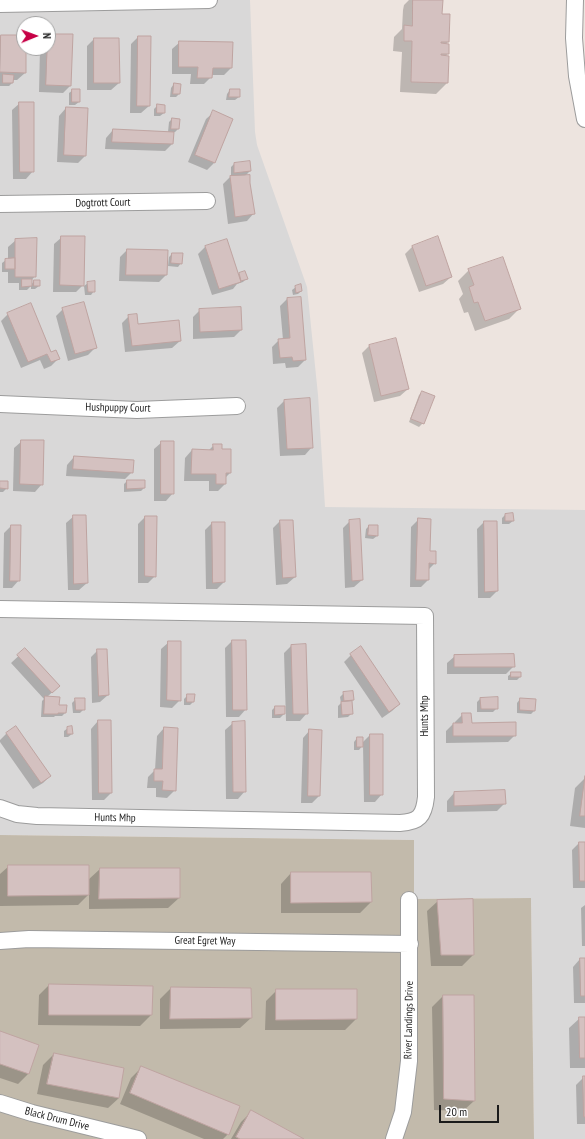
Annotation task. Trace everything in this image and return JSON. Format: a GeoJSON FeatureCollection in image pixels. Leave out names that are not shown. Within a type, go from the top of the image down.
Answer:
{"type":"FeatureCollection","features":[{"type":"Feature","properties":{"kind":"street"},"geometry":{"type":"LineString","coordinates":[[0,4],[209,0]]}},
{"type":"Feature","properties":{"kind":"street"},"geometry":{"type":"LineString","coordinates":[[575,0],[574,38],[577,76],[585,119]]}},
{"type":"Feature","properties":{"kind":"street","name":"Dogtrott Court"},"geometry":{"type":"LineString","coordinates":[[0,204],[207,201]]}},
{"type":"Feature","properties":{"kind":"street","name":"Hushpuppy Court"},"geometry":{"type":"LineString","coordinates":[[0,404],[137,410],[236,406]]}},
{"type":"Feature","properties":{"kind":"street","name":"Hunts Mhp"},"geometry":{"type":"LineString","coordinates":[[0,609],[425,616],[426,797],[425,809],[419,817],[411,822],[400,823],[37,816],[17,814],[0,808]]}},
{"type":"Feature","properties":{"kind":"street","name":"River Landings Drive"},"geometry":{"type":"LineString","coordinates":[[394,1139],[403,1112],[409,1061],[409,900]]}},
{"type":"Feature","properties":{"kind":"street","name":"Great Egret Way"},"geometry":{"type":"LineString","coordinates":[[0,941],[29,939],[410,944]]}},
{"type":"Feature","properties":{"kind":"street","name":"Black Drum Drive"},"geometry":{"type":"LineString","coordinates":[[0,1103],[32,1113],[138,1139]]}},
{"type":"Feature","properties":{"kind":"shaded area"},"geometry":{"type":"Polygon","coordinates":[[[0,0],[250,0],[255,132],[257,145],[307,287],[318,395],[325,507],[585,510],[585,1139],[534,1139],[531,898],[413,899],[413,840],[0,835],[0,0]]]}},
{"type":"Feature","properties":{"kind":"shaded area"},"geometry":{"type":"Polygon","coordinates":[[[0,835],[414,840],[414,899],[531,898],[534,1139],[0,1139],[0,835]]]}},
{"type":"Feature","properties":{"kind":"building"},"geometry":{"type":"Polygon","coordinates":[[[413,0],[443,0],[442,14],[450,14],[449,42],[441,42],[449,44],[449,54],[441,54],[449,56],[448,83],[411,82],[412,41],[404,41],[404,25],[412,26],[413,0]]]}},
{"type":"Feature","properties":{"kind":"building"},"geometry":{"type":"Polygon","coordinates":[[[56,34],[73,34],[71,86],[46,85],[47,56],[56,56],[56,34]]]}},
{"type":"Feature","properties":{"kind":"building"},"geometry":{"type":"Polygon","coordinates":[[[1,35],[16,35],[16,56],[26,56],[26,73],[0,72],[1,35]]]}},
{"type":"Feature","properties":{"kind":"building"},"geometry":{"type":"Polygon","coordinates":[[[138,36],[151,36],[150,106],[137,106],[138,36]]]}},
{"type":"Feature","properties":{"kind":"building"},"geometry":{"type":"Polygon","coordinates":[[[94,38],[119,38],[120,83],[94,83],[94,38]]]}},
{"type":"Feature","properties":{"kind":"building"},"geometry":{"type":"Polygon","coordinates":[[[179,41],[233,42],[232,68],[213,68],[212,78],[197,78],[198,67],[179,67],[179,41]]]}},
{"type":"Feature","properties":{"kind":"building"},"geometry":{"type":"Polygon","coordinates":[[[3,74],[14,75],[13,83],[3,83],[3,74]]]}},
{"type":"Feature","properties":{"kind":"building"},"geometry":{"type":"Polygon","coordinates":[[[174,83],[181,84],[180,94],[173,94],[174,83]]]}},
{"type":"Feature","properties":{"kind":"building"},"geometry":{"type":"Polygon","coordinates":[[[72,89],[80,89],[80,102],[72,102],[72,89]]]}},
{"type":"Feature","properties":{"kind":"building"},"geometry":{"type":"Polygon","coordinates":[[[230,89],[240,89],[240,97],[229,97],[230,89]]]}},
{"type":"Feature","properties":{"kind":"building"},"geometry":{"type":"Polygon","coordinates":[[[19,102],[34,102],[34,172],[20,172],[19,102]]]}},
{"type":"Feature","properties":{"kind":"building"},"geometry":{"type":"Polygon","coordinates":[[[157,104],[165,105],[165,113],[157,113],[157,104]]]}},
{"type":"Feature","properties":{"kind":"building"},"geometry":{"type":"Polygon","coordinates":[[[66,107],[88,108],[86,156],[64,155],[66,107]]]}},
{"type":"Feature","properties":{"kind":"building"},"geometry":{"type":"Polygon","coordinates":[[[213,110],[233,119],[215,163],[195,155],[213,110]]]}},
{"type":"Feature","properties":{"kind":"building"},"geometry":{"type":"Polygon","coordinates":[[[172,118],[180,119],[179,129],[171,129],[172,118]]]}},
{"type":"Feature","properties":{"kind":"building"},"geometry":{"type":"Polygon","coordinates":[[[113,129],[174,132],[173,144],[112,142],[113,129]]]}},
{"type":"Feature","properties":{"kind":"building"},"geometry":{"type":"Polygon","coordinates":[[[250,161],[251,171],[234,173],[234,163],[250,161]]]}},
{"type":"Feature","properties":{"kind":"building"},"geometry":{"type":"Polygon","coordinates":[[[250,175],[255,214],[235,217],[230,176],[250,175]]]}},
{"type":"Feature","properties":{"kind":"building"},"geometry":{"type":"Polygon","coordinates":[[[61,236],[85,236],[84,286],[60,285],[61,236]]]}},
{"type":"Feature","properties":{"kind":"building"},"geometry":{"type":"Polygon","coordinates":[[[438,236],[452,277],[426,286],[412,246],[438,236]]]}},
{"type":"Feature","properties":{"kind":"building"},"geometry":{"type":"Polygon","coordinates":[[[37,238],[36,277],[15,277],[15,239],[37,238]]]}},
{"type":"Feature","properties":{"kind":"building"},"geometry":{"type":"Polygon","coordinates":[[[227,239],[241,282],[219,289],[205,246],[227,239]]]}},
{"type":"Feature","properties":{"kind":"building"},"geometry":{"type":"Polygon","coordinates":[[[127,249],[168,250],[167,275],[126,275],[127,249]]]}},
{"type":"Feature","properties":{"kind":"building"},"geometry":{"type":"Polygon","coordinates":[[[172,253],[183,253],[182,264],[171,263],[172,253]]]}},
{"type":"Feature","properties":{"kind":"building"},"geometry":{"type":"Polygon","coordinates":[[[503,257],[521,309],[485,321],[478,302],[474,303],[469,287],[474,285],[468,269],[503,257]]]}},
{"type":"Feature","properties":{"kind":"building"},"geometry":{"type":"Polygon","coordinates":[[[15,258],[15,269],[5,269],[5,259],[15,258]]]}},
{"type":"Feature","properties":{"kind":"building"},"geometry":{"type":"Polygon","coordinates":[[[245,271],[248,279],[241,281],[239,273],[245,271]]]}},
{"type":"Feature","properties":{"kind":"building"},"geometry":{"type":"Polygon","coordinates":[[[22,279],[32,279],[32,286],[22,287],[22,279]]]}},
{"type":"Feature","properties":{"kind":"building"},"geometry":{"type":"Polygon","coordinates":[[[34,280],[40,280],[40,286],[34,286],[34,280]]]}},
{"type":"Feature","properties":{"kind":"building"},"geometry":{"type":"Polygon","coordinates":[[[95,281],[95,292],[88,292],[87,282],[95,281]]]}},
{"type":"Feature","properties":{"kind":"building"},"geometry":{"type":"Polygon","coordinates":[[[301,284],[302,291],[296,293],[295,286],[301,284]]]}},
{"type":"Feature","properties":{"kind":"building"},"geometry":{"type":"Polygon","coordinates":[[[301,297],[306,360],[293,361],[292,357],[280,358],[278,339],[290,338],[287,298],[301,297]]]}},
{"type":"Feature","properties":{"kind":"building"},"geometry":{"type":"Polygon","coordinates":[[[84,302],[97,348],[75,354],[62,308],[84,302]]]}},
{"type":"Feature","properties":{"kind":"building"},"geometry":{"type":"Polygon","coordinates":[[[31,303],[51,352],[56,350],[60,359],[51,362],[47,354],[28,362],[7,313],[31,303]]]}},
{"type":"Feature","properties":{"kind":"building"},"geometry":{"type":"Polygon","coordinates":[[[241,307],[242,330],[200,332],[199,309],[241,307]]]}},
{"type":"Feature","properties":{"kind":"building"},"geometry":{"type":"Polygon","coordinates":[[[137,314],[138,324],[179,320],[181,341],[132,346],[128,315],[137,314]]]}},
{"type":"Feature","properties":{"kind":"building"},"geometry":{"type":"Polygon","coordinates":[[[396,338],[409,389],[381,396],[369,345],[396,338]]]}},
{"type":"Feature","properties":{"kind":"building"},"geometry":{"type":"Polygon","coordinates":[[[422,391],[435,396],[424,424],[411,419],[422,391]]]}},
{"type":"Feature","properties":{"kind":"building"},"geometry":{"type":"Polygon","coordinates":[[[310,398],[313,448],[287,449],[284,400],[310,398]]]}},
{"type":"Feature","properties":{"kind":"building"},"geometry":{"type":"Polygon","coordinates":[[[21,440],[44,440],[43,485],[20,484],[21,440]]]}},
{"type":"Feature","properties":{"kind":"building"},"geometry":{"type":"Polygon","coordinates":[[[161,441],[174,441],[174,494],[161,494],[161,441]]]}},
{"type":"Feature","properties":{"kind":"building"},"geometry":{"type":"Polygon","coordinates":[[[213,444],[222,444],[222,449],[231,449],[231,473],[226,473],[226,484],[216,484],[216,474],[191,474],[192,449],[213,450],[213,444]]]}},
{"type":"Feature","properties":{"kind":"building"},"geometry":{"type":"Polygon","coordinates":[[[74,456],[134,460],[133,473],[73,469],[74,456]]]}},
{"type":"Feature","properties":{"kind":"building"},"geometry":{"type":"Polygon","coordinates":[[[127,480],[145,480],[145,488],[127,489],[127,480]]]}},
{"type":"Feature","properties":{"kind":"building"},"geometry":{"type":"Polygon","coordinates":[[[0,481],[8,481],[8,489],[0,488],[0,481]]]}},
{"type":"Feature","properties":{"kind":"building"},"geometry":{"type":"Polygon","coordinates":[[[513,513],[514,521],[505,521],[505,514],[513,513]]]}},
{"type":"Feature","properties":{"kind":"building"},"geometry":{"type":"Polygon","coordinates":[[[73,515],[86,515],[88,583],[74,584],[73,515]]]}},
{"type":"Feature","properties":{"kind":"building"},"geometry":{"type":"Polygon","coordinates":[[[145,516],[157,516],[156,577],[145,576],[145,516]]]}},
{"type":"Feature","properties":{"kind":"building"},"geometry":{"type":"Polygon","coordinates":[[[418,518],[431,519],[430,551],[436,551],[436,564],[429,563],[429,580],[416,580],[418,518]]]}},
{"type":"Feature","properties":{"kind":"building"},"geometry":{"type":"Polygon","coordinates":[[[360,519],[363,580],[352,581],[349,520],[360,519]]]}},
{"type":"Feature","properties":{"kind":"building"},"geometry":{"type":"Polygon","coordinates":[[[280,520],[293,520],[296,577],[283,578],[280,520]]]}},
{"type":"Feature","properties":{"kind":"building"},"geometry":{"type":"Polygon","coordinates":[[[484,521],[497,521],[498,591],[485,592],[484,521]]]}},
{"type":"Feature","properties":{"kind":"building"},"geometry":{"type":"Polygon","coordinates":[[[212,522],[225,522],[225,582],[213,583],[212,522]]]}},
{"type":"Feature","properties":{"kind":"building"},"geometry":{"type":"Polygon","coordinates":[[[11,525],[21,525],[20,581],[10,581],[11,525]]]}},
{"type":"Feature","properties":{"kind":"building"},"geometry":{"type":"Polygon","coordinates":[[[369,525],[378,525],[378,536],[368,535],[369,525]]]}},
{"type":"Feature","properties":{"kind":"building"},"geometry":{"type":"Polygon","coordinates":[[[232,640],[246,640],[247,710],[233,710],[232,640]]]}},
{"type":"Feature","properties":{"kind":"building"},"geometry":{"type":"Polygon","coordinates":[[[168,641],[181,641],[181,701],[167,700],[168,641]]]}},
{"type":"Feature","properties":{"kind":"building"},"geometry":{"type":"Polygon","coordinates":[[[306,644],[308,714],[293,714],[291,645],[306,644]]]}},
{"type":"Feature","properties":{"kind":"building"},"geometry":{"type":"Polygon","coordinates":[[[361,646],[400,704],[389,712],[350,654],[361,646]]]}},
{"type":"Feature","properties":{"kind":"building"},"geometry":{"type":"Polygon","coordinates":[[[25,648],[60,686],[52,693],[17,655],[25,648]]]}},
{"type":"Feature","properties":{"kind":"building"},"geometry":{"type":"Polygon","coordinates":[[[97,649],[107,649],[109,695],[99,696],[97,649]]]}},
{"type":"Feature","properties":{"kind":"building"},"geometry":{"type":"Polygon","coordinates":[[[514,654],[515,667],[454,667],[454,655],[514,654]]]}},
{"type":"Feature","properties":{"kind":"building"},"geometry":{"type":"Polygon","coordinates":[[[511,672],[521,672],[521,677],[511,677],[511,672]]]}},
{"type":"Feature","properties":{"kind":"building"},"geometry":{"type":"Polygon","coordinates":[[[353,691],[354,700],[344,701],[343,692],[353,691]]]}},
{"type":"Feature","properties":{"kind":"building"},"geometry":{"type":"Polygon","coordinates":[[[187,694],[195,694],[194,702],[187,702],[187,694]]]}},
{"type":"Feature","properties":{"kind":"building"},"geometry":{"type":"Polygon","coordinates":[[[45,696],[60,697],[59,705],[67,705],[66,713],[44,714],[45,696]]]}},
{"type":"Feature","properties":{"kind":"building"},"geometry":{"type":"Polygon","coordinates":[[[498,697],[498,709],[481,709],[480,698],[498,697]]]}},
{"type":"Feature","properties":{"kind":"building"},"geometry":{"type":"Polygon","coordinates":[[[75,698],[85,698],[85,710],[76,710],[75,698]]]}},
{"type":"Feature","properties":{"kind":"building"},"geometry":{"type":"Polygon","coordinates":[[[520,698],[536,699],[535,711],[520,710],[520,698]]]}},
{"type":"Feature","properties":{"kind":"building"},"geometry":{"type":"Polygon","coordinates":[[[352,701],[353,714],[342,715],[341,702],[352,701]]]}},
{"type":"Feature","properties":{"kind":"building"},"geometry":{"type":"Polygon","coordinates":[[[275,706],[285,706],[285,714],[275,715],[275,706]]]}},
{"type":"Feature","properties":{"kind":"building"},"geometry":{"type":"Polygon","coordinates":[[[462,713],[471,713],[472,723],[516,722],[516,736],[453,736],[453,723],[462,723],[462,713]]]}},
{"type":"Feature","properties":{"kind":"building"},"geometry":{"type":"Polygon","coordinates":[[[98,720],[111,720],[112,793],[99,793],[98,720]]]}},
{"type":"Feature","properties":{"kind":"building"},"geometry":{"type":"Polygon","coordinates":[[[245,721],[246,792],[233,792],[232,722],[245,721]]]}},
{"type":"Feature","properties":{"kind":"building"},"geometry":{"type":"Polygon","coordinates":[[[16,726],[51,776],[41,783],[6,733],[16,726]]]}},
{"type":"Feature","properties":{"kind":"building"},"geometry":{"type":"Polygon","coordinates":[[[72,726],[73,734],[67,734],[67,727],[72,726]]]}},
{"type":"Feature","properties":{"kind":"building"},"geometry":{"type":"Polygon","coordinates":[[[164,727],[178,728],[176,791],[162,790],[163,781],[154,781],[154,769],[162,769],[164,727]]]}},
{"type":"Feature","properties":{"kind":"building"},"geometry":{"type":"Polygon","coordinates":[[[309,729],[322,730],[320,796],[308,796],[309,729]]]}},
{"type":"Feature","properties":{"kind":"building"},"geometry":{"type":"Polygon","coordinates":[[[370,734],[383,734],[383,795],[370,795],[370,734]]]}},
{"type":"Feature","properties":{"kind":"building"},"geometry":{"type":"Polygon","coordinates":[[[357,737],[363,737],[363,747],[357,747],[357,737]]]}},
{"type":"Feature","properties":{"kind":"building"},"geometry":{"type":"Polygon","coordinates":[[[585,776],[585,816],[580,816],[585,776]]]}},
{"type":"Feature","properties":{"kind":"building"},"geometry":{"type":"Polygon","coordinates":[[[505,790],[506,804],[454,806],[454,792],[505,790]]]}},
{"type":"Feature","properties":{"kind":"building"},"geometry":{"type":"Polygon","coordinates":[[[579,842],[585,842],[585,881],[580,881],[579,842]]]}},
{"type":"Feature","properties":{"kind":"building"},"geometry":{"type":"Polygon","coordinates":[[[8,865],[89,865],[89,895],[8,896],[8,865]]]}},
{"type":"Feature","properties":{"kind":"building"},"geometry":{"type":"Polygon","coordinates":[[[100,868],[180,868],[180,898],[99,899],[100,868]]]}},
{"type":"Feature","properties":{"kind":"building"},"geometry":{"type":"Polygon","coordinates":[[[291,872],[371,872],[372,902],[291,903],[291,872]]]}},
{"type":"Feature","properties":{"kind":"building"},"geometry":{"type":"Polygon","coordinates":[[[473,899],[474,955],[441,955],[437,900],[473,899]]]}},
{"type":"Feature","properties":{"kind":"building"},"geometry":{"type":"Polygon","coordinates":[[[580,958],[585,958],[585,996],[581,996],[580,958]]]}},
{"type":"Feature","properties":{"kind":"building"},"geometry":{"type":"Polygon","coordinates":[[[49,984],[153,986],[152,1015],[49,1015],[49,984]]]}},
{"type":"Feature","properties":{"kind":"building"},"geometry":{"type":"Polygon","coordinates":[[[171,987],[251,988],[252,1018],[170,1019],[171,987]]]}},
{"type":"Feature","properties":{"kind":"building"},"geometry":{"type":"Polygon","coordinates":[[[276,989],[357,989],[357,1019],[276,1020],[276,989]]]}},
{"type":"Feature","properties":{"kind":"building"},"geometry":{"type":"Polygon","coordinates":[[[443,995],[474,995],[475,1101],[444,1099],[443,995]]]}},
{"type":"Feature","properties":{"kind":"building"},"geometry":{"type":"Polygon","coordinates":[[[579,1017],[585,1017],[585,1058],[580,1058],[579,1017]]]}},
{"type":"Feature","properties":{"kind":"building"},"geometry":{"type":"Polygon","coordinates":[[[0,1031],[39,1045],[29,1074],[0,1064],[0,1031]]]}},
{"type":"Feature","properties":{"kind":"building"},"geometry":{"type":"Polygon","coordinates":[[[54,1053],[124,1068],[119,1098],[47,1084],[54,1053]]]}},
{"type":"Feature","properties":{"kind":"building"},"geometry":{"type":"Polygon","coordinates":[[[141,1066],[240,1106],[229,1135],[130,1093],[141,1066]]]}},
{"type":"Feature","properties":{"kind":"building"},"geometry":{"type":"Polygon","coordinates":[[[583,1076],[585,1076],[585,1117],[584,1117],[583,1076]]]}},
{"type":"Feature","properties":{"kind":"building"},"geometry":{"type":"Polygon","coordinates":[[[251,1110],[304,1139],[240,1139],[236,1137],[251,1110]]]}}]}
